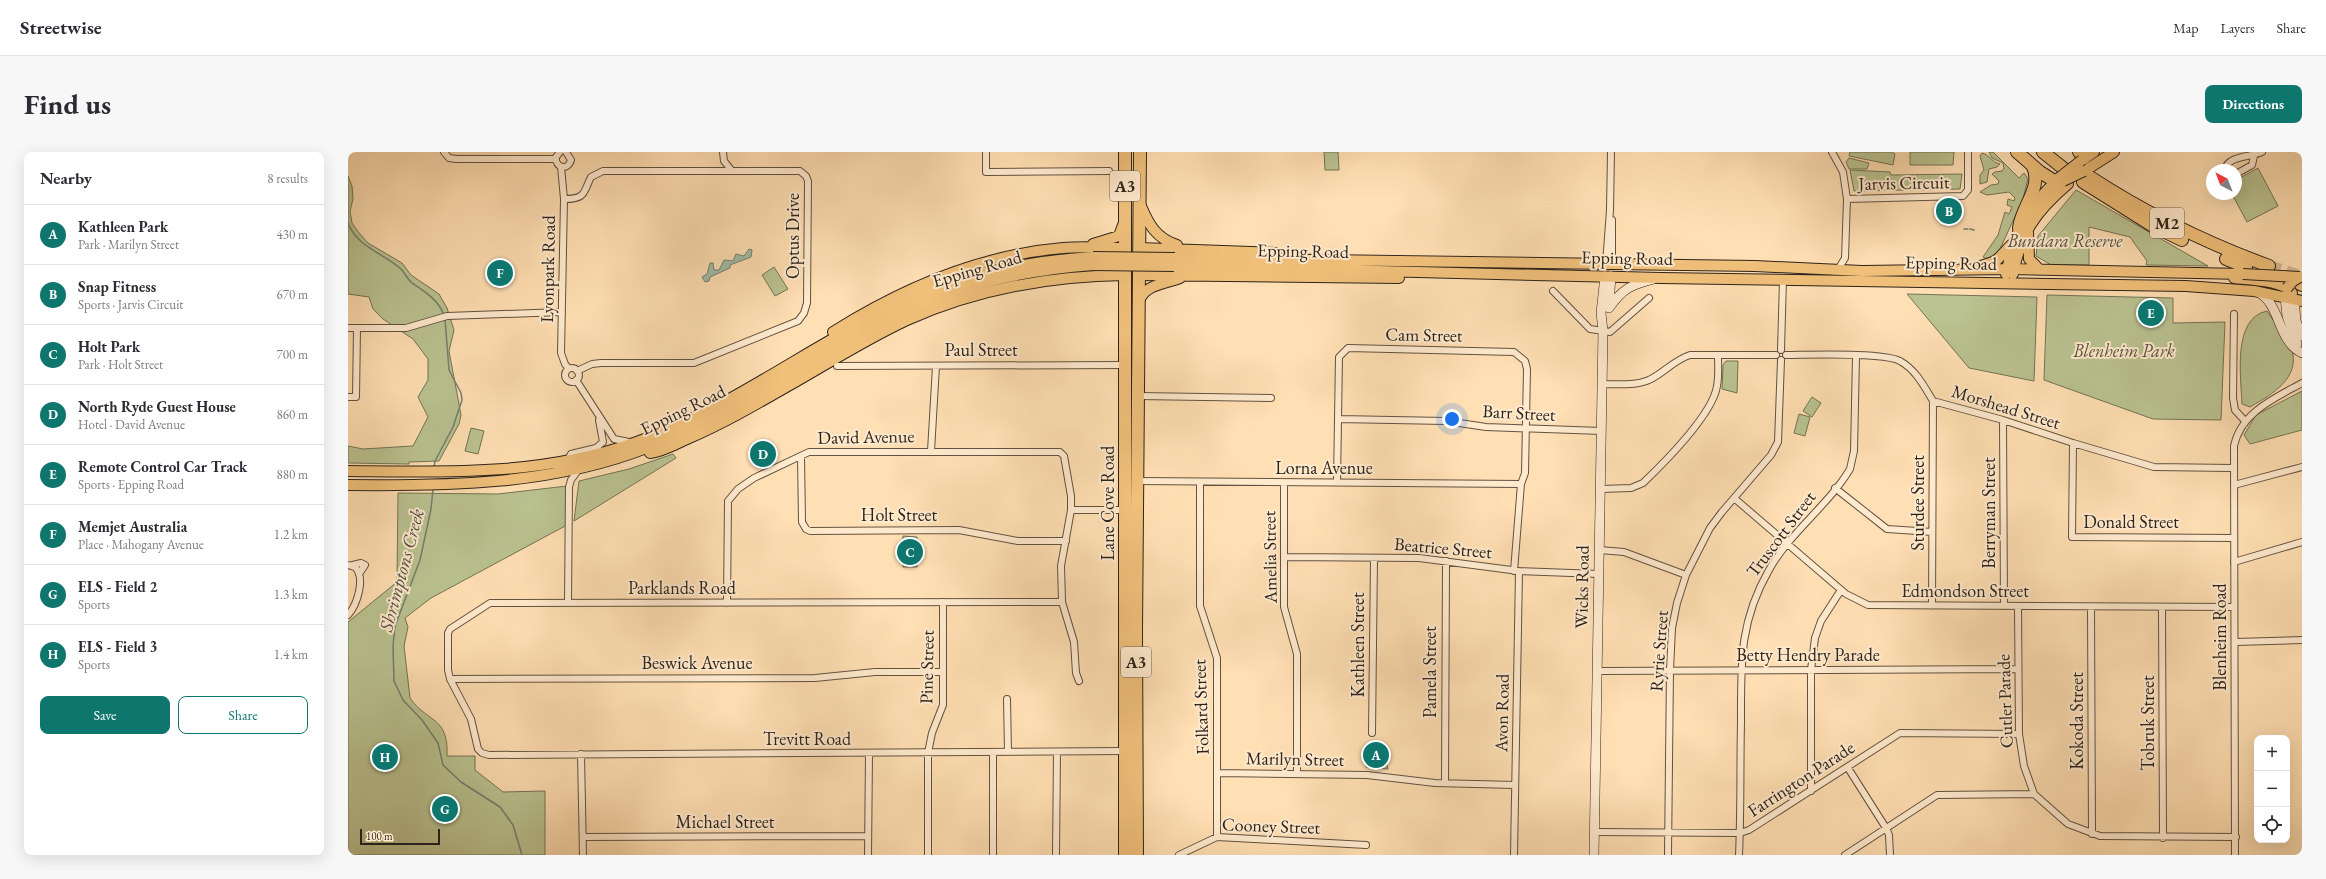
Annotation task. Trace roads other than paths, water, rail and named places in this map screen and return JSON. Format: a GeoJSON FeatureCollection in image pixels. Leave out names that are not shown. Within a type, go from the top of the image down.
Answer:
{"type":"FeatureCollection","features":[{"type":"Feature","properties":{"kind":"highway","name":"Lane Cove Road"},"geometry":{"type":"LineString","coordinates":[[1125,152],[1124,248],[1126,364],[1132,481],[1137,855]]}},
{"type":"Feature","properties":{"kind":"highway","name":"Lane Cove Road"},"geometry":{"type":"LineString","coordinates":[[1125,855],[1126,510],[1132,481],[1138,396],[1140,152]]}},
{"type":"Feature","properties":{"kind":"highway"},"geometry":{"type":"LineString","coordinates":[[2017,152],[2032,165],[2063,176]]}},
{"type":"Feature","properties":{"kind":"highway"},"geometry":{"type":"LineString","coordinates":[[2043,152],[2063,176]]}},
{"type":"Feature","properties":{"kind":"highway"},"geometry":{"type":"LineString","coordinates":[[2055,152],[2063,176]]}},
{"type":"Feature","properties":{"kind":"highway"},"geometry":{"type":"LineString","coordinates":[[2023,228],[2020,217],[2036,181],[2036,175],[2032,165]]}},
{"type":"Feature","properties":{"kind":"highway","name":"M2"},"geometry":{"type":"LineString","coordinates":[[2086,165],[2120,197],[2175,228],[2231,253],[2269,266]]}},
{"type":"Feature","properties":{"kind":"highway","name":"M2"},"geometry":{"type":"LineString","coordinates":[[2086,165],[2153,226],[2244,270]]}},
{"type":"Feature","properties":{"kind":"highway"},"geometry":{"type":"LineString","coordinates":[[1124,248],[1139,248]]}},
{"type":"Feature","properties":{"kind":"highway"},"geometry":{"type":"LineString","coordinates":[[1125,275],[1139,275]]}},
{"type":"Feature","properties":{"kind":"main road"},"geometry":{"type":"LineString","coordinates":[[1969,271],[1996,261],[2023,228],[2043,208],[2063,176],[2114,152]]}},
{"type":"Feature","properties":{"kind":"main road"},"geometry":{"type":"LineString","coordinates":[[1139,203],[1155,233],[1165,241],[1186,248],[1352,255],[1423,263]]}},
{"type":"Feature","properties":{"kind":"main road"},"geometry":{"type":"LineString","coordinates":[[765,378],[786,362],[864,312],[925,282],[964,268],[1015,255],[1062,248],[1081,247],[1119,236],[1124,220]]}},
{"type":"Feature","properties":{"kind":"main road"},"geometry":{"type":"LineString","coordinates":[[2010,269],[2020,244],[2023,228]]}},
{"type":"Feature","properties":{"kind":"main road"},"geometry":{"type":"LineString","coordinates":[[2023,228],[2029,259],[2040,270]]}},
{"type":"Feature","properties":{"kind":"main road"},"geometry":{"type":"LineString","coordinates":[[2008,282],[2012,243]]}},
{"type":"Feature","properties":{"kind":"main road"},"geometry":{"type":"LineString","coordinates":[[1081,247],[1104,275],[1125,290]]}},
{"type":"Feature","properties":{"kind":"main road"},"geometry":{"type":"LineString","coordinates":[[1093,261],[1124,248]]}},
{"type":"Feature","properties":{"kind":"main road"},"geometry":{"type":"LineString","coordinates":[[1139,248],[1173,257],[1186,248]]}},
{"type":"Feature","properties":{"kind":"main road"},"geometry":{"type":"LineString","coordinates":[[1166,275],[1155,268],[1155,260],[1160,253],[1173,257]]}},
{"type":"Feature","properties":{"kind":"main road","name":"Epping Road"},"geometry":{"type":"LineString","coordinates":[[348,471],[501,471],[567,462],[636,443],[698,416],[880,313],[940,286],[1031,262],[1173,257],[1423,263],[1754,266],[1837,271],[1969,271],[2010,269],[2204,274],[2244,270],[2295,289]]}},
{"type":"Feature","properties":{"kind":"main road","name":"Epping Road"},"geometry":{"type":"LineString","coordinates":[[1173,257],[1471,273],[1662,278],[2008,282],[2223,288],[2254,291],[2295,289]]}},
{"type":"Feature","properties":{"kind":"main road","name":"Epping Road"},"geometry":{"type":"LineString","coordinates":[[348,485],[456,485],[531,478],[581,468],[628,455],[700,424],[837,347],[912,308],[947,294],[993,280],[1039,270],[1093,261]]}},
{"type":"Feature","properties":{"kind":"main road","name":"Wicks Road"},"geometry":{"type":"LineString","coordinates":[[1594,855],[1602,431],[1603,320],[1601,313],[1609,264]]}},
{"type":"Feature","properties":{"kind":"main road"},"geometry":{"type":"LineString","coordinates":[[1139,275],[1412,278],[1471,273]]}},
{"type":"Feature","properties":{"kind":"main road"},"geometry":{"type":"LineString","coordinates":[[2204,274],[2265,282],[2295,289]]}},
{"type":"Feature","properties":{"kind":"main road"},"geometry":{"type":"LineString","coordinates":[[1104,275],[1125,275]]}},
{"type":"Feature","properties":{"kind":"main road"},"geometry":{"type":"LineString","coordinates":[[1139,301],[1142,293],[1148,289],[1187,275]]}},
{"type":"Feature","properties":{"kind":"main road","name":"Wicks Road"},"geometry":{"type":"LineString","coordinates":[[1603,320],[1609,308],[1608,276]]}},
{"type":"Feature","properties":{"kind":"main road"},"geometry":{"type":"LineString","coordinates":[[1609,308],[1617,297],[1626,289],[1662,278]]}},
{"type":"Feature","properties":{"kind":"main road"},"geometry":{"type":"LineString","coordinates":[[2295,289],[2296,321],[2301,335]]}},
{"type":"Feature","properties":{"kind":"main road"},"geometry":{"type":"LineString","coordinates":[[2295,289],[2290,328],[2302,352]]}},
{"type":"Feature","properties":{"kind":"main road"},"geometry":{"type":"LineString","coordinates":[[2254,291],[2268,300],[2288,340],[2302,352]]}},
{"type":"Feature","properties":{"kind":"main road"},"geometry":{"type":"LineString","coordinates":[[2301,335],[2302,322]]}},
{"type":"Feature","properties":{"kind":"street"},"geometry":{"type":"LineString","coordinates":[[444,152],[449,158],[456,159],[555,159]]}},
{"type":"Feature","properties":{"kind":"street"},"geometry":{"type":"LineString","coordinates":[[555,159],[560,152]]}},
{"type":"Feature","properties":{"kind":"street"},"geometry":{"type":"LineString","coordinates":[[555,159],[557,164],[561,167],[567,166],[571,163],[571,157],[566,152]]}},
{"type":"Feature","properties":{"kind":"street"},"geometry":{"type":"LineString","coordinates":[[723,152],[724,161],[732,171]]}},
{"type":"Feature","properties":{"kind":"street"},"geometry":{"type":"LineString","coordinates":[[986,152],[986,172],[1109,171]]}},
{"type":"Feature","properties":{"kind":"street","name":"Wicks Road"},"geometry":{"type":"LineString","coordinates":[[1609,264],[1611,152]]}},
{"type":"Feature","properties":{"kind":"street"},"geometry":{"type":"LineString","coordinates":[[1832,152],[1843,172],[1847,199],[1845,258],[1837,271]]}},
{"type":"Feature","properties":{"kind":"street","name":"Jarvis Circuit"},"geometry":{"type":"LineString","coordinates":[[1847,199],[1963,196],[1968,190],[1968,152]]}},
{"type":"Feature","properties":{"kind":"street"},"geometry":{"type":"LineString","coordinates":[[2228,164],[2243,156],[2254,156],[2262,152]]}},
{"type":"Feature","properties":{"kind":"street"},"geometry":{"type":"LineString","coordinates":[[2242,171],[2252,165],[2254,156]]}},
{"type":"Feature","properties":{"kind":"street","name":"Lyonpark Road"},"geometry":{"type":"LineString","coordinates":[[561,167],[564,199],[561,353],[565,364],[569,369]]}},
{"type":"Feature","properties":{"kind":"street","name":"Optus Drive"},"geometry":{"type":"LineString","coordinates":[[564,199],[581,196],[586,191],[591,176],[603,171],[800,171],[806,176],[808,190],[809,272],[806,309],[802,317],[793,324],[694,363],[601,363],[592,364],[578,371]]}},
{"type":"Feature","properties":{"kind":"street"},"geometry":{"type":"LineString","coordinates":[[1602,384],[1638,383],[1650,379],[1684,357],[1696,354],[1776,355],[1781,350],[1783,279]]}},
{"type":"Feature","properties":{"kind":"street"},"geometry":{"type":"LineString","coordinates":[[1553,291],[1590,328],[1610,332],[1649,298]]}},
{"type":"Feature","properties":{"kind":"street"},"geometry":{"type":"LineString","coordinates":[[348,328],[406,328],[447,316],[562,312]]}},
{"type":"Feature","properties":{"kind":"street"},"geometry":{"type":"LineString","coordinates":[[2234,314],[2233,398],[2235,410],[2245,420]]}},
{"type":"Feature","properties":{"kind":"street"},"geometry":{"type":"LineString","coordinates":[[348,397],[356,397],[357,328]]}},
{"type":"Feature","properties":{"kind":"street","name":"Cam Street"},"geometry":{"type":"LineString","coordinates":[[1338,420],[1339,357],[1348,348],[1514,352]]}},
{"type":"Feature","properties":{"kind":"street"},"geometry":{"type":"LineString","coordinates":[[1776,355],[1781,360],[1786,355],[1781,350]]}},
{"type":"Feature","properties":{"kind":"street","name":"Avon Road"},"geometry":{"type":"LineString","coordinates":[[1514,352],[1525,361],[1527,368],[1525,473],[1521,484],[1517,571],[1516,784],[1514,855]]}},
{"type":"Feature","properties":{"kind":"street"},"geometry":{"type":"LineString","coordinates":[[1600,489],[1631,488],[1643,483],[1703,417],[1712,402],[1717,386],[1718,355]]}},
{"type":"Feature","properties":{"kind":"street","name":"Morshead Street"},"geometry":{"type":"LineString","coordinates":[[1786,355],[1883,357],[1900,361],[1918,376],[1933,401],[2003,420],[2154,467],[2234,468]]}},
{"type":"Feature","properties":{"kind":"street","name":"Truscott Street"},"geometry":{"type":"LineString","coordinates":[[1739,855],[1741,671],[1743,639],[1754,596],[1770,568],[1788,544],[1848,473],[1853,458],[1856,356]]}},
{"type":"Feature","properties":{"kind":"street","name":"Ryrie Street"},"geometry":{"type":"LineString","coordinates":[[1668,855],[1670,670],[1672,628],[1686,575],[1710,528],[1771,455],[1778,442],[1781,360]]}},
{"type":"Feature","properties":{"kind":"street","name":"Paul Street"},"geometry":{"type":"LineString","coordinates":[[837,366],[1126,364]]}},
{"type":"Feature","properties":{"kind":"street"},"geometry":{"type":"LineString","coordinates":[[931,451],[936,366]]}},
{"type":"Feature","properties":{"kind":"street"},"geometry":{"type":"LineString","coordinates":[[569,369],[578,371],[579,375],[576,380],[570,381],[566,378],[565,373],[569,369]]}},
{"type":"Feature","properties":{"kind":"street"},"geometry":{"type":"LineString","coordinates":[[576,380],[599,418],[614,439],[636,443]]}},
{"type":"Feature","properties":{"kind":"street","name":"Blenheim Road"},"geometry":{"type":"LineString","coordinates":[[2235,855],[2234,443],[2245,420],[2255,411],[2302,383]]}},
{"type":"Feature","properties":{"kind":"street"},"geometry":{"type":"LineString","coordinates":[[1138,396],[1271,398]]}},
{"type":"Feature","properties":{"kind":"street","name":"Sturdee Street"},"geometry":{"type":"LineString","coordinates":[[1932,606],[1933,401]]}},
{"type":"Feature","properties":{"kind":"street"},"geometry":{"type":"LineString","coordinates":[[567,462],[571,454],[596,448],[603,442],[599,418]]}},
{"type":"Feature","properties":{"kind":"street"},"geometry":{"type":"LineString","coordinates":[[1338,420],[1338,482]]}},
{"type":"Feature","properties":{"kind":"street","name":"Barr Street"},"geometry":{"type":"LineString","coordinates":[[1338,420],[1446,421],[1486,427],[1526,430],[1602,431]]}},
{"type":"Feature","properties":{"kind":"street","name":"Berryman Street"},"geometry":{"type":"LineString","coordinates":[[2003,420],[2004,606]]}},
{"type":"Feature","properties":{"kind":"street","name":"Donald Street"},"geometry":{"type":"LineString","coordinates":[[2073,443],[2072,537],[2234,538]]}},
{"type":"Feature","properties":{"kind":"street","name":"David Avenue"},"geometry":{"type":"LineString","coordinates":[[727,603],[728,501],[738,489],[754,478],[801,456],[817,451],[1060,452],[1065,461],[1071,510]]}},
{"type":"Feature","properties":{"kind":"street","name":"Holt Street"},"geometry":{"type":"LineString","coordinates":[[801,456],[802,522],[803,526],[810,531],[959,530],[1018,541],[1066,541]]}},
{"type":"Feature","properties":{"kind":"street"},"geometry":{"type":"LineString","coordinates":[[2234,485],[2302,467]]}},
{"type":"Feature","properties":{"kind":"street"},"geometry":{"type":"LineString","coordinates":[[568,603],[570,484],[581,468]]}},
{"type":"Feature","properties":{"kind":"street","name":"Lorna Avenue"},"geometry":{"type":"LineString","coordinates":[[1132,481],[1284,484],[1338,482],[1521,484]]}},
{"type":"Feature","properties":{"kind":"street","name":"Folkard Street"},"geometry":{"type":"LineString","coordinates":[[1200,482],[1200,606],[1217,658],[1217,837]]}},
{"type":"Feature","properties":{"kind":"street","name":"Amelia Street"},"geometry":{"type":"LineString","coordinates":[[1284,484],[1284,607],[1297,654],[1297,773]]}},
{"type":"Feature","properties":{"kind":"street"},"geometry":{"type":"LineString","coordinates":[[1835,488],[1887,529],[1932,532]]}},
{"type":"Feature","properties":{"kind":"street","name":"Edmondson Street"},"geometry":{"type":"LineString","coordinates":[[1734,498],[1854,600],[1868,605],[2162,608],[2234,607]]}},
{"type":"Feature","properties":{"kind":"street"},"geometry":{"type":"LineString","coordinates":[[1079,681],[1076,673],[1074,642],[1062,602],[1062,566],[1071,510],[1126,510]]}},
{"type":"Feature","properties":{"kind":"street"},"geometry":{"type":"LineString","coordinates":[[2234,562],[2302,542]]}},
{"type":"Feature","properties":{"kind":"street"},"geometry":{"type":"LineString","coordinates":[[1599,550],[1624,552],[1686,575]]}},
{"type":"Feature","properties":{"kind":"street","name":"Beatrice Street"},"geometry":{"type":"LineString","coordinates":[[1284,557],[1419,558],[1517,571],[1599,574]]}},
{"type":"Feature","properties":{"kind":"street","name":"Kathleen Street"},"geometry":{"type":"LineString","coordinates":[[1372,733],[1374,558]]}},
{"type":"Feature","properties":{"kind":"street","name":"Pamela Street"},"geometry":{"type":"LineString","coordinates":[[1445,783],[1446,561]]}},
{"type":"Feature","properties":{"kind":"street"},"geometry":{"type":"LineString","coordinates":[[348,615],[358,600],[359,574],[352,566]]}},
{"type":"Feature","properties":{"kind":"street"},"geometry":{"type":"LineString","coordinates":[[1811,791],[1811,670],[1815,638],[1821,621],[1842,590]]}},
{"type":"Feature","properties":{"kind":"street","name":"Pine Street"},"geometry":{"type":"LineString","coordinates":[[928,855],[928,753],[932,733],[943,710],[943,602]]}},
{"type":"Feature","properties":{"kind":"street","name":"Parklands Road"},"geometry":{"type":"LineString","coordinates":[[489,756],[482,753],[478,749],[471,719],[450,679],[448,670],[448,633],[453,625],[490,603],[1062,602]]}},
{"type":"Feature","properties":{"kind":"street","name":"Cutler Parade"},"geometry":{"type":"LineString","coordinates":[[2018,606],[2019,734],[2024,766],[2034,794],[2068,824],[2092,834],[2110,837],[2236,837]]}},
{"type":"Feature","properties":{"kind":"street","name":"Kokoda Street"},"geometry":{"type":"LineString","coordinates":[[2091,607],[2092,834]]}},
{"type":"Feature","properties":{"kind":"street","name":"Tobruk Street"},"geometry":{"type":"LineString","coordinates":[[2162,608],[2164,838]]}},
{"type":"Feature","properties":{"kind":"street"},"geometry":{"type":"LineString","coordinates":[[2235,642],[2302,640]]}},
{"type":"Feature","properties":{"kind":"street","name":"Betty Hendry Parade"},"geometry":{"type":"LineString","coordinates":[[1598,671],[2018,669]]}},
{"type":"Feature","properties":{"kind":"street","name":"Beswick Avenue"},"geometry":{"type":"LineString","coordinates":[[450,679],[815,678],[875,672],[943,672]]}},
{"type":"Feature","properties":{"kind":"street"},"geometry":{"type":"LineString","coordinates":[[1007,699],[1008,752]]}},
{"type":"Feature","properties":{"kind":"street","name":"Farrington Parade"},"geometry":{"type":"LineString","coordinates":[[1595,832],[1740,833],[1749,830],[1848,768],[1900,733],[2019,734]]}},
{"type":"Feature","properties":{"kind":"street","name":"Trevitt Road"},"geometry":{"type":"LineString","coordinates":[[489,756],[581,754],[869,754],[1126,751]]}},
{"type":"Feature","properties":{"kind":"street"},"geometry":{"type":"LineString","coordinates":[[1056,855],[1057,752]]}},
{"type":"Feature","properties":{"kind":"street"},"geometry":{"type":"LineString","coordinates":[[993,753],[993,855]]}},
{"type":"Feature","properties":{"kind":"street"},"geometry":{"type":"LineString","coordinates":[[581,754],[583,855]]}},
{"type":"Feature","properties":{"kind":"street"},"geometry":{"type":"LineString","coordinates":[[868,855],[869,754]]}},
{"type":"Feature","properties":{"kind":"street"},"geometry":{"type":"LineString","coordinates":[[1848,768],[1889,834],[1890,855]]}},
{"type":"Feature","properties":{"kind":"street","name":"Marilyn Street"},"geometry":{"type":"LineString","coordinates":[[1217,773],[1367,775],[1445,783],[1516,784]]}},
{"type":"Feature","properties":{"kind":"street"},"geometry":{"type":"LineString","coordinates":[[1845,855],[1937,795],[2034,794]]}},
{"type":"Feature","properties":{"kind":"street","name":"Michael Street"},"geometry":{"type":"LineString","coordinates":[[583,837],[868,836]]}},
{"type":"Feature","properties":{"kind":"street","name":"Cooney Street"},"geometry":{"type":"LineString","coordinates":[[1179,855],[1217,837],[1366,845]]}},
{"type":"Feature","properties":{"kind":"waterway","name":"Shrimptons Creek"},"geometry":{"type":"LineString","coordinates":[[348,223],[352,231],[364,244],[394,263],[401,269],[410,281],[431,297],[439,306],[444,316]]}},
{"type":"Feature","properties":{"kind":"waterway"},"geometry":{"type":"LineString","coordinates":[[1970,229],[1974,230]]}},
{"type":"Feature","properties":{"kind":"waterway","name":"Shrimptons Creek"},"geometry":{"type":"LineString","coordinates":[[434,468],[435,461],[453,427],[462,400],[461,393],[449,370],[445,319]]}},
{"type":"Feature","properties":{"kind":"waterway","name":"Shrimptons Creek"},"geometry":{"type":"LineString","coordinates":[[433,489],[431,509],[420,560],[395,626],[393,646],[394,681],[403,700],[422,720],[438,743],[443,765],[461,782],[500,807],[513,825],[522,855]]}},
{"type":"Feature","properties":{"kind":"tunnel"},"geometry":{"type":"LineString","coordinates":[[2269,266],[2297,275]]}},
{"type":"Feature","properties":{"kind":"place","name":"Snap Fitness"},"geometry":{"type":"Point","coordinates":[1949,211]}},
{"type":"Feature","properties":{"kind":"place","name":"Memjet Australia"},"geometry":{"type":"Point","coordinates":[500,273]}},
{"type":"Feature","properties":{"kind":"place","name":"Remote Control Car Track"},"geometry":{"type":"Point","coordinates":[2151,313]}},
{"type":"Feature","properties":{"kind":"place","name":"North Ryde Guest House"},"geometry":{"type":"Point","coordinates":[763,454]}},
{"type":"Feature","properties":{"kind":"place","name":"Holt Park"},"geometry":{"type":"Point","coordinates":[910,552]}},
{"type":"Feature","properties":{"kind":"place","name":"Kathleen Park"},"geometry":{"type":"Point","coordinates":[1376,755]}},
{"type":"Feature","properties":{"kind":"place","name":"ELS - Field 3"},"geometry":{"type":"Point","coordinates":[385,757]}},
{"type":"Feature","properties":{"kind":"place","name":"ELS - Field 2"},"geometry":{"type":"Point","coordinates":[445,809]}},
{"type":"Feature","properties":{"kind":"park label","name":"Bundara Reserve"},"geometry":{"type":"Point","coordinates":[2065,241]}},
{"type":"Feature","properties":{"kind":"park label","name":"Blenheim Park"},"geometry":{"type":"Point","coordinates":[2124,351]}}]}
